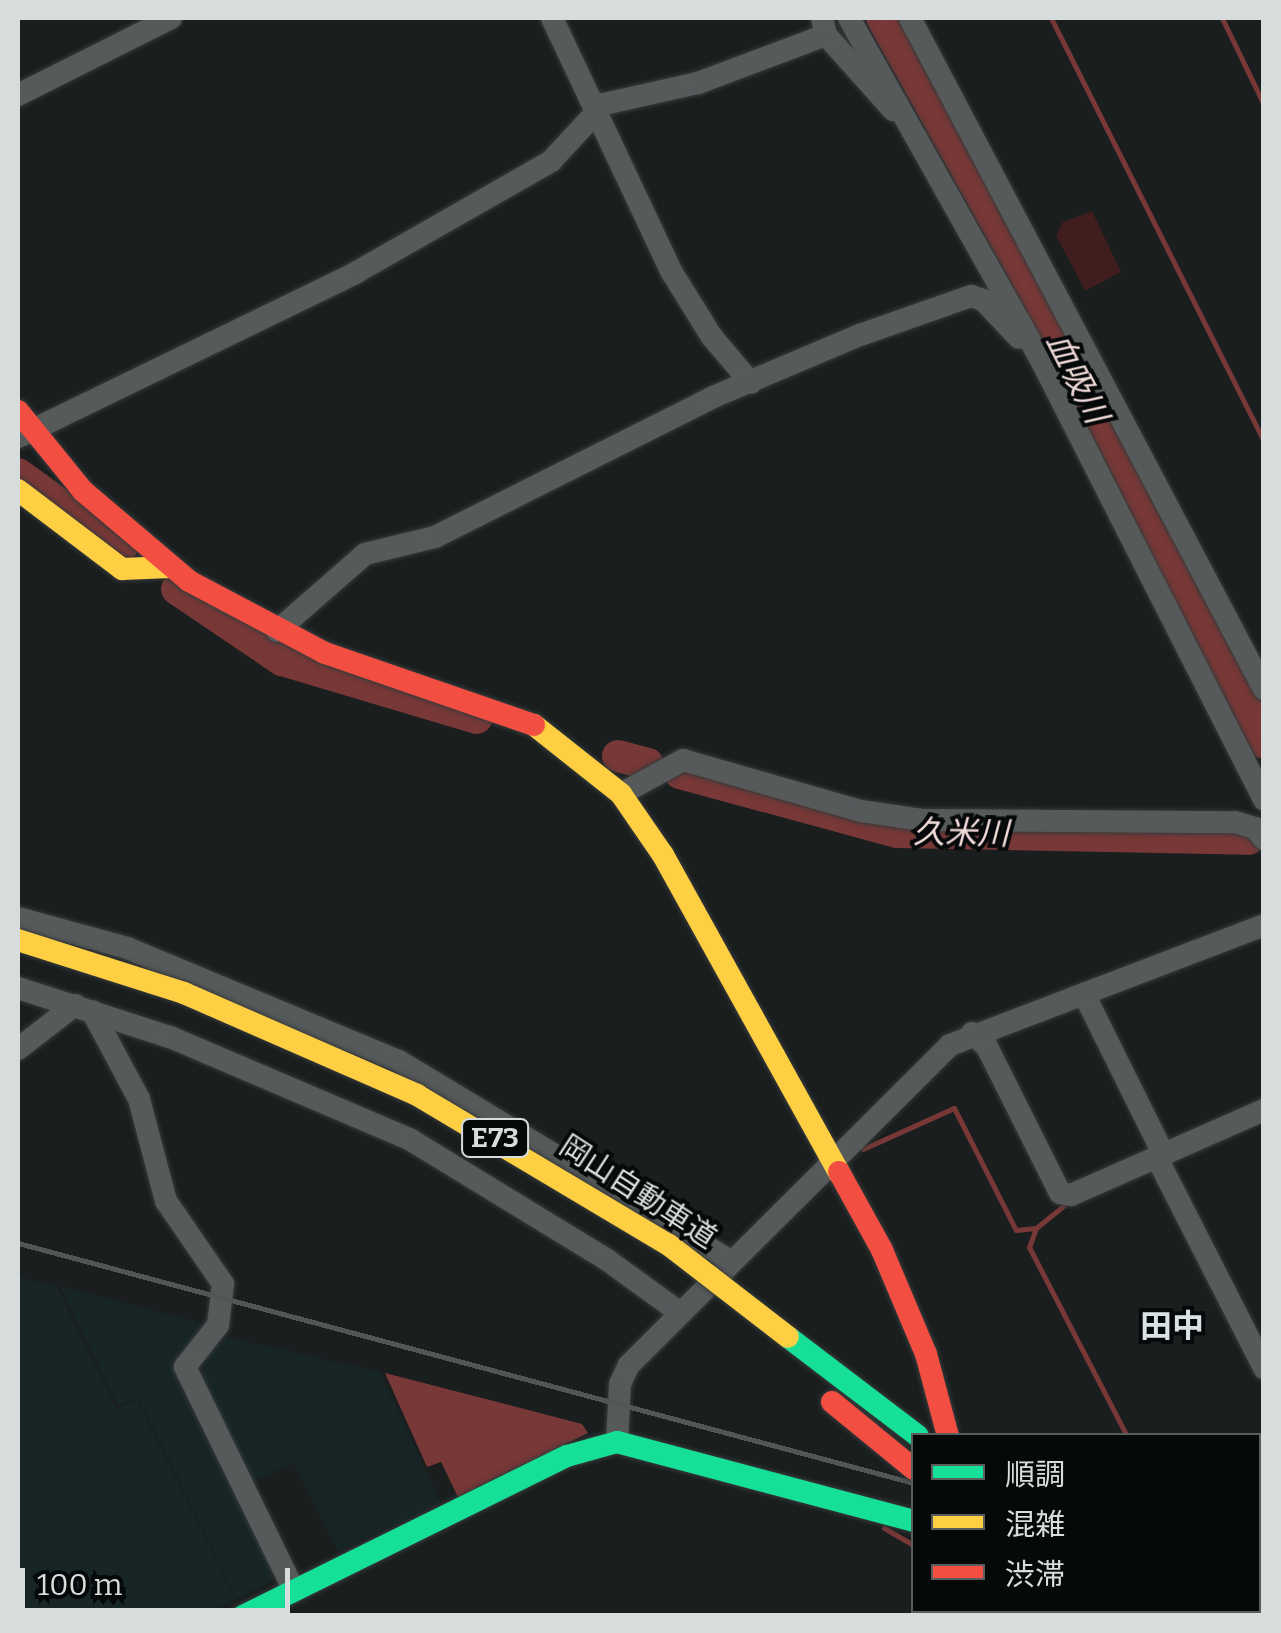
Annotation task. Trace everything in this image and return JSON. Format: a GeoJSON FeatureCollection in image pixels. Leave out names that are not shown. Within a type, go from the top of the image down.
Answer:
{"type":"FeatureCollection","features":[{"type":"Feature","properties":{"kind":"main road"},"geometry":{"type":"LineString","coordinates":[[21,426],[116,524],[170,567],[277,631],[545,729],[621,794],[663,855],[905,1298],[947,1433]]}},
{"type":"Feature","properties":{"kind":"main road"},"geometry":{"type":"LineString","coordinates":[[18,490],[122,569],[170,567]]}},
{"type":"Feature","properties":{"kind":"main road","name":"岡山自動車道"},"geometry":{"type":"LineString","coordinates":[[18,940],[184,993],[417,1095],[669,1245],[914,1433]]}},
{"type":"Feature","properties":{"kind":"main road","name":"岡山自動車道"},"geometry":{"type":"LineString","coordinates":[[18,967],[176,1018],[296,1067],[489,1166],[655,1268],[911,1467]]}},
{"type":"Feature","properties":{"kind":"main road"},"geometry":{"type":"LineString","coordinates":[[243,1616],[566,1456],[617,1442],[911,1520]]}},
{"type":"Feature","properties":{"kind":"street"},"geometry":{"type":"LineString","coordinates":[[18,95],[171,18]]}},
{"type":"Feature","properties":{"kind":"street"},"geometry":{"type":"LineString","coordinates":[[552,18],[672,271],[712,337],[752,383]]}},
{"type":"Feature","properties":{"kind":"street"},"geometry":{"type":"LineString","coordinates":[[849,18],[912,124],[1042,362],[1264,800]]}},
{"type":"Feature","properties":{"kind":"street"},"geometry":{"type":"LineString","coordinates":[[910,18],[1264,689]]}},
{"type":"Feature","properties":{"kind":"street"},"geometry":{"type":"LineString","coordinates":[[21,426],[355,273],[550,161],[595,110],[698,84],[824,26],[912,124]]}},
{"type":"Feature","properties":{"kind":"street"},"geometry":{"type":"LineString","coordinates":[[277,631],[365,554],[435,538],[752,383],[962,296],[983,300],[1042,362]]}},
{"type":"Feature","properties":{"kind":"street"},"geometry":{"type":"LineString","coordinates":[[621,794],[683,760],[860,810],[923,820],[1234,822],[1255,828],[1264,839]]}},
{"type":"Feature","properties":{"kind":"street"},"geometry":{"type":"LineString","coordinates":[[18,918],[127,948],[399,1061],[654,1210],[730,1262]]}},
{"type":"Feature","properties":{"kind":"street"},"geometry":{"type":"LineString","coordinates":[[617,1442],[623,1374],[679,1312],[919,1071],[972,1032],[1084,994],[1264,924]]}},
{"type":"Feature","properties":{"kind":"street"},"geometry":{"type":"LineString","coordinates":[[18,988],[84,1008],[410,1140],[606,1258],[679,1312]]}},
{"type":"Feature","properties":{"kind":"street"},"geometry":{"type":"LineString","coordinates":[[1084,994],[1264,1368]]}},
{"type":"Feature","properties":{"kind":"street"},"geometry":{"type":"LineString","coordinates":[[18,1049],[84,1008]]}},
{"type":"Feature","properties":{"kind":"street"},"geometry":{"type":"LineString","coordinates":[[84,1008],[139,1099],[166,1201],[223,1284],[218,1325],[185,1367],[294,1590]]}},
{"type":"Feature","properties":{"kind":"street"},"geometry":{"type":"LineString","coordinates":[[972,1032],[986,1047],[1060,1193],[1071,1195],[1264,1110]]}},
{"type":"Feature","properties":{"kind":"shaded area"},"geometry":{"type":"Polygon","coordinates":[[[1092,211],[1121,272],[1085,291],[1056,235],[1063,222],[1092,211]]]}},
{"type":"Feature","properties":{"kind":"shaded area"},"geometry":{"type":"Polygon","coordinates":[[[18,1276],[57,1287],[117,1409],[137,1399],[235,1599],[203,1615],[31,1615],[18,1588],[18,1276]]]}},
{"type":"Feature","properties":{"kind":"shaded area"},"geometry":{"type":"Polygon","coordinates":[[[60,1286],[206,1324],[174,1369],[275,1572],[271,1582],[237,1599],[138,1397],[118,1406],[60,1286]]]}},
{"type":"Feature","properties":{"kind":"shaded area"},"geometry":{"type":"Polygon","coordinates":[[[227,1337],[380,1372],[441,1503],[338,1551],[294,1463],[252,1482],[202,1378],[207,1356],[227,1337]]]}},
{"type":"Feature","properties":{"kind":"shaded area"},"geometry":{"type":"Polygon","coordinates":[[[385,1373],[582,1424],[588,1433],[458,1497],[441,1462],[427,1467],[385,1373]]]}},
{"type":"Feature","properties":{"kind":"waterway","name":"血吸川"},"geometry":{"type":"LineString","coordinates":[[882,18],[1029,282],[1264,743]]}},
{"type":"Feature","properties":{"kind":"waterway"},"geometry":{"type":"LineString","coordinates":[[1051,18],[1264,442]]}},
{"type":"Feature","properties":{"kind":"waterway"},"geometry":{"type":"LineString","coordinates":[[1222,18],[1264,105]]}},
{"type":"Feature","properties":{"kind":"waterway","name":"久米川"},"geometry":{"type":"LineString","coordinates":[[18,474],[121,548]]}},
{"type":"Feature","properties":{"kind":"waterway","name":"久米川"},"geometry":{"type":"LineString","coordinates":[[177,589],[282,660],[477,718]]}},
{"type":"Feature","properties":{"kind":"waterway","name":"久米川"},"geometry":{"type":"LineString","coordinates":[[618,756],[648,764]]}},
{"type":"Feature","properties":{"kind":"waterway","name":"久米川"},"geometry":{"type":"LineString","coordinates":[[680,773],[897,832],[1249,839]]}},
{"type":"Feature","properties":{"kind":"waterway"},"geometry":{"type":"LineString","coordinates":[[863,1149],[954,1108],[1016,1230],[1036,1228],[1063,1206]]}},
{"type":"Feature","properties":{"kind":"waterway"},"geometry":{"type":"LineString","coordinates":[[1036,1228],[1029,1247],[1125,1433]]}},
{"type":"Feature","properties":{"kind":"waterway"},"geometry":{"type":"LineString","coordinates":[[884,1528],[911,1543]]}},
{"type":"Feature","properties":{"kind":"waterway"},"geometry":{"type":"LineString","coordinates":[[18,1606],[22,1616]]}},
{"type":"Feature","properties":{"kind":"railway"},"geometry":{"type":"LineString","coordinates":[[18,1243],[911,1482]]}},
{"type":"Feature","properties":{"kind":"traffic: fast"},"geometry":{"type":"LineString","coordinates":[[788,1337],[914,1433]]}},
{"type":"Feature","properties":{"kind":"traffic: fast"},"geometry":{"type":"LineString","coordinates":[[243,1616],[567,1456],[617,1442],[911,1520]]}},
{"type":"Feature","properties":{"kind":"traffic: slow"},"geometry":{"type":"LineString","coordinates":[[18,490],[122,569],[171,567]]}},
{"type":"Feature","properties":{"kind":"traffic: slow"},"geometry":{"type":"LineString","coordinates":[[534,725],[621,794],[663,855],[839,1172]]}},
{"type":"Feature","properties":{"kind":"traffic: slow"},"geometry":{"type":"LineString","coordinates":[[18,940],[184,993],[417,1095],[669,1245],[788,1337]]}},
{"type":"Feature","properties":{"kind":"traffic: slow"},"geometry":{"type":"LineString","coordinates":[[1130,1613],[1133,1616]]}},
{"type":"Feature","properties":{"kind":"traffic: jam"},"geometry":{"type":"LineString","coordinates":[[18,411],[83,491],[189,581],[325,653],[534,725]]}},
{"type":"Feature","properties":{"kind":"traffic: jam"},"geometry":{"type":"LineString","coordinates":[[839,1172],[882,1250],[926,1354],[947,1433]]}},
{"type":"Feature","properties":{"kind":"traffic: jam"},"geometry":{"type":"LineString","coordinates":[[832,1402],[911,1467]]}},
{"type":"Feature","properties":{"kind":"district","name":"田中"},"geometry":{"type":"Point","coordinates":[1172,1326]}}]}
